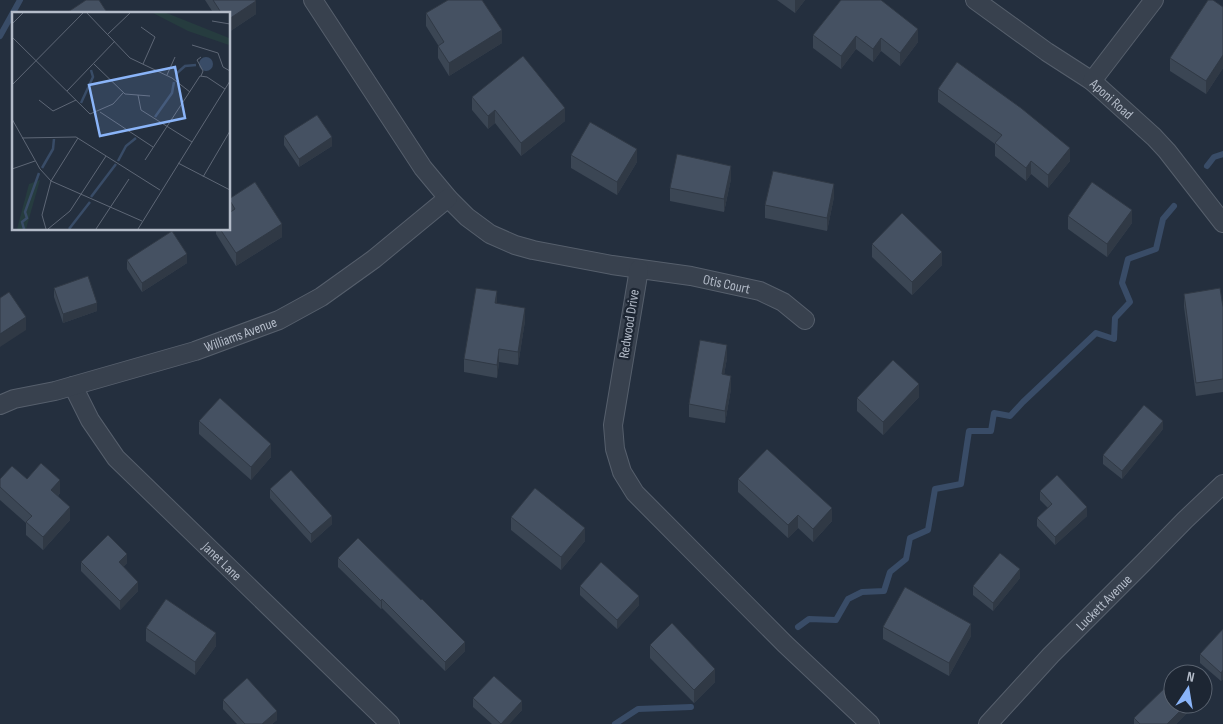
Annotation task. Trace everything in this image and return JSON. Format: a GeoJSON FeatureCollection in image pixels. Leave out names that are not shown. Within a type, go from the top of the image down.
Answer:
{"type":"FeatureCollection","features":[{"type":"Feature","properties":{"kind":"street"},"geometry":{"type":"LineString","coordinates":[[313,0],[423,168],[467,217],[490,234],[515,245],[553,254],[639,269]]}},
{"type":"Feature","properties":{"kind":"street","name":"Aponi Road"},"geometry":{"type":"LineString","coordinates":[[975,0],[1047,52],[1092,81],[1167,150],[1223,223]]}},
{"type":"Feature","properties":{"kind":"street"},"geometry":{"type":"LineString","coordinates":[[1092,81],[1154,0]]}},
{"type":"Feature","properties":{"kind":"street","name":"Williams Avenue"},"geometry":{"type":"LineString","coordinates":[[0,405],[14,399],[55,391],[195,351],[279,320],[321,297],[374,258],[448,198]]}},
{"type":"Feature","properties":{"kind":"street","name":"Otis Court"},"geometry":{"type":"LineString","coordinates":[[639,269],[691,276],[760,291],[782,302],[805,320]]}},
{"type":"Feature","properties":{"kind":"street","name":"Redwood Drive"},"geometry":{"type":"LineString","coordinates":[[639,269],[613,425],[615,449],[622,472],[635,494],[785,644],[870,724]]}},
{"type":"Feature","properties":{"kind":"street","name":"Janet Lane"},"geometry":{"type":"LineString","coordinates":[[73,386],[90,420],[116,458],[390,724]]}},
{"type":"Feature","properties":{"kind":"street","name":"Luckett Avenue"},"geometry":{"type":"LineString","coordinates":[[988,724],[1058,649],[1223,484]]}},
{"type":"Feature","properties":{"kind":"building"},"geometry":{"type":"Polygon","coordinates":[[[86,0],[99,0],[107,12],[68,12],[86,0]]]}},
{"type":"Feature","properties":{"kind":"building"},"geometry":{"type":"Polygon","coordinates":[[[213,0],[256,1],[230,18],[230,12],[221,12],[213,0]]]}},
{"type":"Feature","properties":{"kind":"building"},"geometry":{"type":"Polygon","coordinates":[[[448,0],[482,0],[502,30],[449,63],[438,46],[444,42],[426,13],[448,0]]]}},
{"type":"Feature","properties":{"kind":"building"},"geometry":{"type":"Polygon","coordinates":[[[841,0],[881,0],[918,29],[900,53],[881,38],[873,49],[856,36],[841,56],[813,35],[841,0]]]}},
{"type":"Feature","properties":{"kind":"building"},"geometry":{"type":"Polygon","coordinates":[[[1208,0],[1213,0],[1223,7],[1223,55],[1206,81],[1170,58],[1208,0]]]}},
{"type":"Feature","properties":{"kind":"building"},"geometry":{"type":"Polygon","coordinates":[[[523,56],[565,108],[521,143],[495,110],[488,116],[472,97],[523,56]]]}},
{"type":"Feature","properties":{"kind":"building"},"geometry":{"type":"Polygon","coordinates":[[[957,62],[1021,108],[1070,148],[1048,175],[1031,161],[1026,168],[995,143],[1002,135],[938,89],[957,62]]]}},
{"type":"Feature","properties":{"kind":"building"},"geometry":{"type":"Polygon","coordinates":[[[317,115],[332,137],[299,159],[284,136],[317,115]]]}},
{"type":"Feature","properties":{"kind":"building"},"geometry":{"type":"Polygon","coordinates":[[[590,122],[637,149],[617,182],[571,155],[590,122]]]}},
{"type":"Feature","properties":{"kind":"building"},"geometry":{"type":"Polygon","coordinates":[[[677,154],[731,166],[724,199],[670,188],[677,154]]]}},
{"type":"Feature","properties":{"kind":"building"},"geometry":{"type":"Polygon","coordinates":[[[773,171],[834,184],[827,218],[765,205],[773,171]]]}},
{"type":"Feature","properties":{"kind":"building"},"geometry":{"type":"Polygon","coordinates":[[[255,182],[282,224],[236,253],[221,230],[230,230],[230,212],[235,209],[230,198],[255,182]]]}},
{"type":"Feature","properties":{"kind":"building"},"geometry":{"type":"Polygon","coordinates":[[[1092,182],[1132,210],[1107,244],[1068,216],[1092,182]]]}},
{"type":"Feature","properties":{"kind":"building"},"geometry":{"type":"Polygon","coordinates":[[[902,213],[942,252],[912,282],[872,244],[902,213]]]}},
{"type":"Feature","properties":{"kind":"building"},"geometry":{"type":"Polygon","coordinates":[[[172,231],[187,254],[142,283],[127,260],[172,231]]]}},
{"type":"Feature","properties":{"kind":"building"},"geometry":{"type":"Polygon","coordinates":[[[88,276],[97,303],[63,314],[54,288],[88,276]]]}},
{"type":"Feature","properties":{"kind":"building"},"geometry":{"type":"Polygon","coordinates":[[[476,288],[497,291],[495,303],[525,308],[518,352],[499,349],[497,365],[464,359],[476,288]]]}},
{"type":"Feature","properties":{"kind":"building"},"geometry":{"type":"Polygon","coordinates":[[[1220,288],[1223,307],[1223,379],[1196,383],[1184,294],[1220,288]]]}},
{"type":"Feature","properties":{"kind":"building"},"geometry":{"type":"Polygon","coordinates":[[[9,292],[26,317],[0,334],[0,298],[9,292]]]}},
{"type":"Feature","properties":{"kind":"building"},"geometry":{"type":"Polygon","coordinates":[[[700,340],[727,345],[722,374],[731,376],[725,411],[689,404],[700,340]]]}},
{"type":"Feature","properties":{"kind":"building"},"geometry":{"type":"Polygon","coordinates":[[[893,360],[919,384],[883,422],[857,398],[893,360]]]}},
{"type":"Feature","properties":{"kind":"building"},"geometry":{"type":"Polygon","coordinates":[[[220,398],[271,444],[251,467],[199,421],[220,398]]]}},
{"type":"Feature","properties":{"kind":"building"},"geometry":{"type":"Polygon","coordinates":[[[1144,405],[1163,421],[1122,471],[1103,455],[1144,405]]]}},
{"type":"Feature","properties":{"kind":"building"},"geometry":{"type":"Polygon","coordinates":[[[767,449],[832,508],[813,529],[798,515],[788,525],[738,479],[767,449]]]}},
{"type":"Feature","properties":{"kind":"building"},"geometry":{"type":"Polygon","coordinates":[[[41,463],[60,480],[51,490],[70,507],[43,537],[26,522],[32,516],[0,487],[0,479],[12,466],[27,479],[41,463]]]}},
{"type":"Feature","properties":{"kind":"building"},"geometry":{"type":"Polygon","coordinates":[[[291,470],[332,516],[311,534],[270,489],[291,470]]]}},
{"type":"Feature","properties":{"kind":"building"},"geometry":{"type":"Polygon","coordinates":[[[1057,475],[1087,507],[1055,537],[1037,518],[1052,504],[1040,491],[1057,475]]]}},
{"type":"Feature","properties":{"kind":"building"},"geometry":{"type":"Polygon","coordinates":[[[535,488],[585,528],[561,557],[511,517],[535,488]]]}},
{"type":"Feature","properties":{"kind":"building"},"geometry":{"type":"Polygon","coordinates":[[[108,535],[127,554],[119,562],[138,582],[120,601],[81,562],[108,535]]]}},
{"type":"Feature","properties":{"kind":"building"},"geometry":{"type":"Polygon","coordinates":[[[358,538],[465,642],[445,662],[338,558],[358,538]]]}},
{"type":"Feature","properties":{"kind":"building"},"geometry":{"type":"Polygon","coordinates":[[[1000,553],[1020,569],[993,603],[973,586],[1000,553]]]}},
{"type":"Feature","properties":{"kind":"building"},"geometry":{"type":"Polygon","coordinates":[[[601,562],[639,596],[617,620],[580,586],[601,562]]]}},
{"type":"Feature","properties":{"kind":"building"},"geometry":{"type":"Polygon","coordinates":[[[905,587],[971,624],[949,663],[883,627],[905,587]]]}},
{"type":"Feature","properties":{"kind":"building"},"geometry":{"type":"Polygon","coordinates":[[[166,599],[216,633],[195,662],[146,628],[166,599]]]}},
{"type":"Feature","properties":{"kind":"building"},"geometry":{"type":"Polygon","coordinates":[[[672,623],[715,669],[694,690],[650,645],[672,623]]]}},
{"type":"Feature","properties":{"kind":"building"},"geometry":{"type":"Polygon","coordinates":[[[1223,629],[1223,670],[1221,673],[1200,654],[1223,629]]]}},
{"type":"Feature","properties":{"kind":"building"},"geometry":{"type":"Polygon","coordinates":[[[494,676],[522,701],[501,724],[473,698],[494,676]]]}},
{"type":"Feature","properties":{"kind":"building"},"geometry":{"type":"Polygon","coordinates":[[[247,678],[277,711],[262,724],[245,724],[223,700],[247,678]]]}},
{"type":"Feature","properties":{"kind":"building"},"geometry":{"type":"Polygon","coordinates":[[[1163,690],[1163,714],[1177,714],[1167,724],[1140,724],[1134,718],[1163,690]]]}},
{"type":"Feature","properties":{"kind":"waterway"},"geometry":{"type":"LineString","coordinates":[[13,12],[20,0]]}},
{"type":"Feature","properties":{"kind":"waterway"},"geometry":{"type":"LineString","coordinates":[[0,36],[12,14]]}},
{"type":"Feature","properties":{"kind":"waterway"},"geometry":{"type":"LineString","coordinates":[[1207,166],[1214,157],[1223,154]]}},
{"type":"Feature","properties":{"kind":"waterway"},"geometry":{"type":"LineString","coordinates":[[798,627],[809,619],[836,620],[848,599],[862,592],[884,591],[890,572],[906,559],[910,538],[928,530],[935,489],[961,484],[969,431],[991,431],[994,413],[1010,416],[1096,333],[1114,339],[1115,318],[1130,302],[1122,283],[1128,259],[1156,249],[1163,219],[1174,206]]}},
{"type":"Feature","properties":{"kind":"waterway"},"geometry":{"type":"LineString","coordinates":[[615,724],[638,709],[691,707]]}}]}
